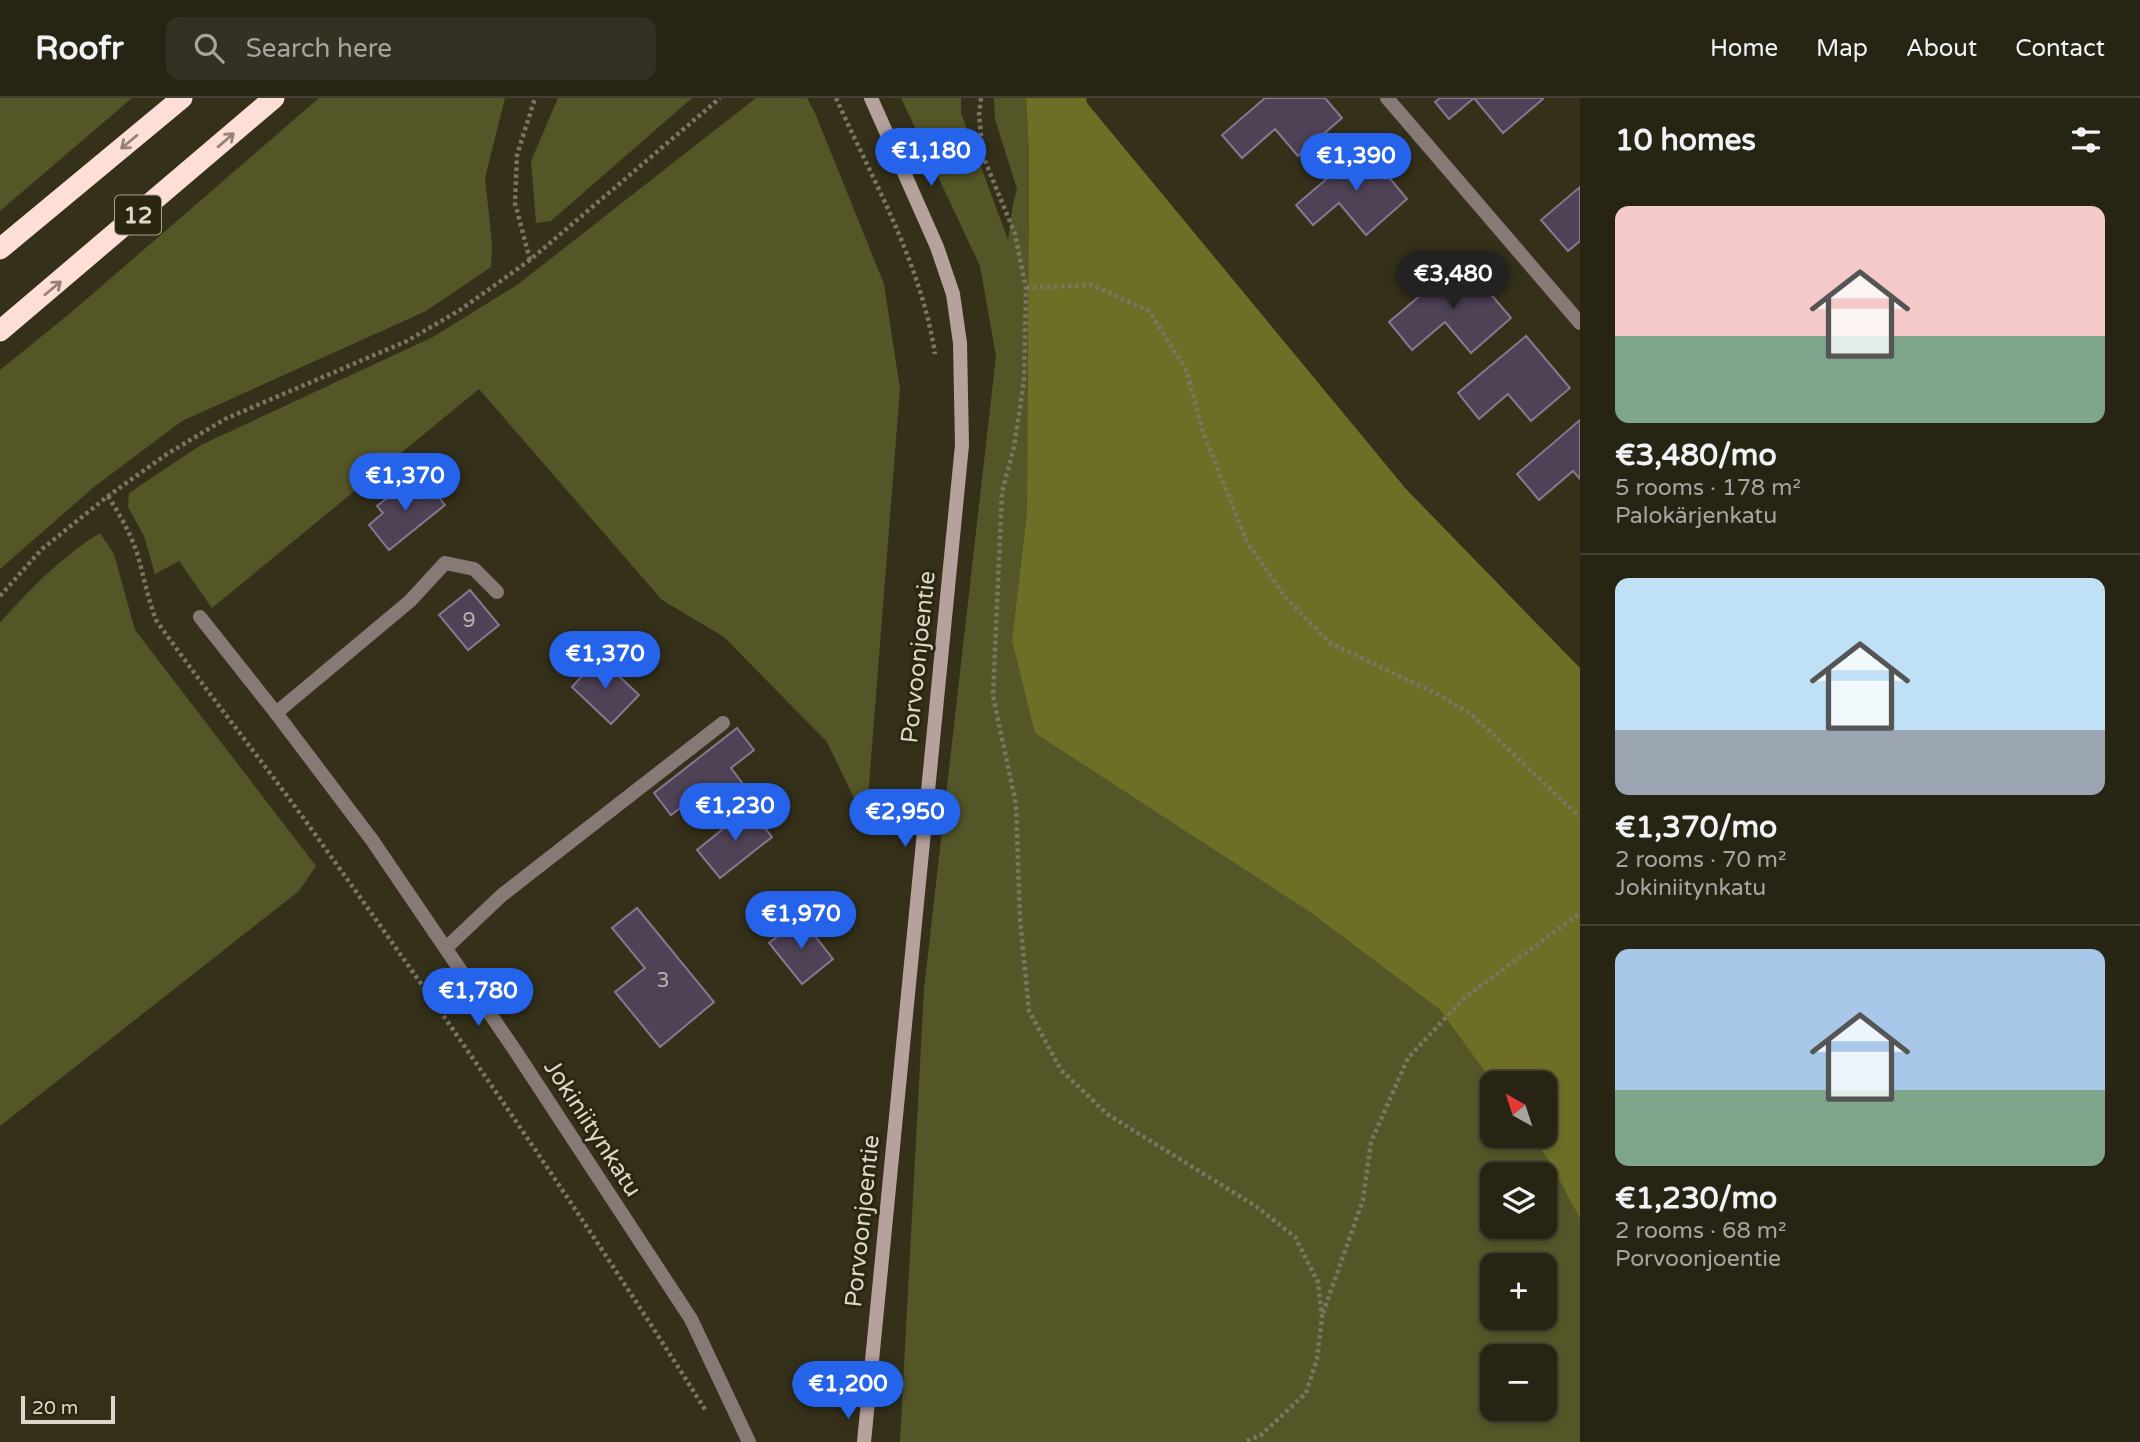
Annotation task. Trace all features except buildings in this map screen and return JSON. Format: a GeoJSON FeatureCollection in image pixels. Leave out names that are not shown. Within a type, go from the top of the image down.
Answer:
{"type":"FeatureCollection","features":[{"type":"Feature","properties":{"kind":"highway","name":"12"},"geometry":{"type":"LineString","coordinates":[[0,249],[182,98]]}},
{"type":"Feature","properties":{"kind":"highway","name":"12"},"geometry":{"type":"LineString","coordinates":[[0,331],[274,98]]}},
{"type":"Feature","properties":{"kind":"street","name":"Porvoonjoentie"},"geometry":{"type":"LineString","coordinates":[[864,1442],[962,445],[960,343],[953,294],[937,247],[871,98]]}},
{"type":"Feature","properties":{"kind":"street"},"geometry":{"type":"LineString","coordinates":[[1387,98],[1580,323]]}},
{"type":"Feature","properties":{"kind":"street"},"geometry":{"type":"LineString","coordinates":[[276,713],[411,601],[444,563],[474,569],[498,592]]}},
{"type":"Feature","properties":{"kind":"street","name":"Jokiniitynkatu"},"geometry":{"type":"LineString","coordinates":[[200,617],[372,840],[446,948],[677,1296],[703,1342],[749,1442]]}},
{"type":"Feature","properties":{"kind":"street"},"geometry":{"type":"LineString","coordinates":[[446,948],[502,895],[723,723]]}},
{"type":"Feature","properties":{"kind":"street","name":"Porvoonjoentie"},"geometry":{"type":"LineString","coordinates":[[867,1403],[872,1442]]}},
{"type":"Feature","properties":{"kind":"path"},"geometry":{"type":"LineString","coordinates":[[530,260],[515,203],[516,155],[535,98]]}},
{"type":"Feature","properties":{"kind":"path"},"geometry":{"type":"LineString","coordinates":[[0,596],[42,549],[108,496],[167,454],[225,419],[407,341],[460,310],[530,260],[720,98]]}},
{"type":"Feature","properties":{"kind":"path"},"geometry":{"type":"LineString","coordinates":[[836,98],[913,268],[926,304],[936,361]]}},
{"type":"Feature","properties":{"kind":"path"},"geometry":{"type":"LineString","coordinates":[[981,98],[979,115],[983,156],[1015,234],[1026,288],[1024,381],[1014,447],[1002,492],[993,696],[1016,804],[1020,919],[1029,1011],[1062,1070],[1107,1114],[1257,1207],[1294,1237],[1318,1282],[1322,1317]]}},
{"type":"Feature","properties":{"kind":"path"},"geometry":{"type":"LineString","coordinates":[[1026,288],[1092,285],[1149,311],[1186,369],[1203,432],[1247,542],[1285,597],[1331,643],[1471,714],[1580,817]]}},
{"type":"Feature","properties":{"kind":"path"},"geometry":{"type":"LineString","coordinates":[[108,496],[126,525],[138,556],[146,594],[156,620],[415,975],[561,1188],[708,1413]]}},
{"type":"Feature","properties":{"kind":"path"},"geometry":{"type":"LineString","coordinates":[[1244,1442],[1261,1435],[1306,1393],[1317,1359],[1322,1317],[1363,1200],[1371,1142],[1408,1058],[1464,998],[1580,913]]}},
{"type":"Feature","properties":{"kind":"shaded area"},"geometry":{"type":"Polygon","coordinates":[[[0,98],[132,98],[0,211],[0,98]]]}},
{"type":"Feature","properties":{"kind":"shaded area"},"geometry":{"type":"Polygon","coordinates":[[[319,98],[505,98],[485,178],[492,243],[491,267],[426,311],[182,421],[94,487],[0,569],[0,370],[74,310],[319,98]]]}},
{"type":"Feature","properties":{"kind":"shaded area"},"geometry":{"type":"Polygon","coordinates":[[[558,98],[692,98],[551,221],[536,223],[531,161],[558,98]]]}},
{"type":"Feature","properties":{"kind":"shaded area"},"geometry":{"type":"Polygon","coordinates":[[[756,98],[807,98],[815,113],[884,284],[900,389],[866,823],[827,742],[724,637],[662,600],[479,389],[212,608],[179,561],[155,574],[144,536],[128,507],[129,493],[201,445],[433,337],[517,285],[756,98]]]}},
{"type":"Feature","properties":{"kind":"shaded area"},"geometry":{"type":"Polygon","coordinates":[[[901,98],[961,98],[961,113],[1008,240],[1017,189],[995,119],[994,98],[1026,98],[1029,153],[1027,511],[1012,640],[1307,910],[1440,1010],[1484,1071],[1480,1071],[1480,1148],[1540,1148],[1549,1161],[1480,1162],[1480,1239],[1557,1239],[1557,1176],[1580,1219],[1580,1442],[900,1442],[924,989],[996,356],[980,266],[901,98]]]}},
{"type":"Feature","properties":{"kind":"shaded area"},"geometry":{"type":"Polygon","coordinates":[[[1026,98],[1086,98],[1087,103],[1406,489],[1580,668],[1580,1219],[1557,1176],[1557,1162],[1550,1162],[1540,1148],[1558,1148],[1558,1071],[1484,1071],[1440,1010],[1307,910],[1035,733],[1012,640],[1027,511],[1029,153],[1026,98]]]}},
{"type":"Feature","properties":{"kind":"shaded area"},"geometry":{"type":"Polygon","coordinates":[[[100,533],[114,554],[135,630],[316,866],[299,891],[0,1126],[0,623],[47,574],[72,552],[100,533]]]}}]}
